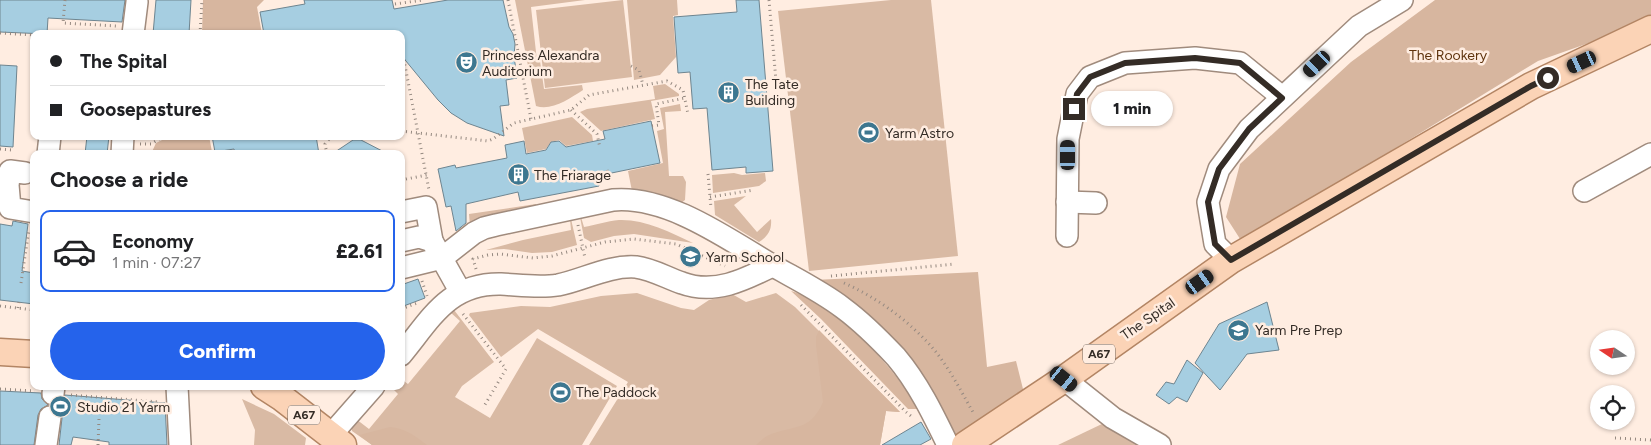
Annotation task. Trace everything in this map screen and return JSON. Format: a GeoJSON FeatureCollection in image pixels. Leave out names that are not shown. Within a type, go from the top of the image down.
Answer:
{"type":"FeatureCollection","features":[{"type":"Feature","properties":{"kind":"main road","name":"The Spital"},"geometry":{"type":"LineString","coordinates":[[975,438],[1064,379],[1231,260],[1531,86],[1651,29]]}},
{"type":"Feature","properties":{"kind":"main road"},"geometry":{"type":"LineString","coordinates":[[0,352],[30,354]]}},
{"type":"Feature","properties":{"kind":"main road","name":"A67"},"geometry":{"type":"LineString","coordinates":[[270,390],[337,440]]}},
{"type":"Feature","properties":{"kind":"street"},"geometry":{"type":"LineString","coordinates":[[1231,260],[1215,244],[1208,202],[1219,169],[1249,129],[1359,26],[1402,0]]}},
{"type":"Feature","properties":{"kind":"street"},"geometry":{"type":"LineString","coordinates":[[134,30],[137,2]]}},
{"type":"Feature","properties":{"kind":"street"},"geometry":{"type":"LineString","coordinates":[[1067,236],[1068,139],[1077,94],[1090,77],[1125,63],[1195,58],[1240,63],[1282,98]]}},
{"type":"Feature","properties":{"kind":"street"},"geometry":{"type":"LineString","coordinates":[[1589,180],[1651,154]]}},
{"type":"Feature","properties":{"kind":"street"},"geometry":{"type":"LineString","coordinates":[[25,173],[10,171],[8,186],[10,208],[30,211]]}},
{"type":"Feature","properties":{"kind":"street"},"geometry":{"type":"LineString","coordinates":[[405,267],[447,253],[484,228],[613,200],[628,199],[649,203],[693,219],[844,308],[896,357],[912,378],[934,415],[948,445]]}},
{"type":"Feature","properties":{"kind":"street"},"geometry":{"type":"LineString","coordinates":[[1067,202],[1096,203]]}},
{"type":"Feature","properties":{"kind":"street"},"geometry":{"type":"LineString","coordinates":[[405,211],[426,207],[447,253],[455,295]]}},
{"type":"Feature","properties":{"kind":"street"},"geometry":{"type":"LineString","coordinates":[[405,241],[419,237],[447,253]]}},
{"type":"Feature","properties":{"kind":"street"},"geometry":{"type":"LineString","coordinates":[[405,351],[455,295],[489,284],[556,285],[603,272],[634,267],[702,289],[737,282],[772,266]]}},
{"type":"Feature","properties":{"kind":"street"},"geometry":{"type":"LineString","coordinates":[[1064,379],[1113,418],[1160,445]]}},
{"type":"Feature","properties":{"kind":"street"},"geometry":{"type":"LineString","coordinates":[[337,440],[371,390]]}},
{"type":"Feature","properties":{"kind":"street"},"geometry":{"type":"LineString","coordinates":[[170,394],[180,445]]}},
{"type":"Feature","properties":{"kind":"street"},"geometry":{"type":"LineString","coordinates":[[46,442],[50,417]]}},
{"type":"Feature","properties":{"kind":"path"},"geometry":{"type":"LineString","coordinates":[[65,0],[63,23],[117,26],[116,30]]}},
{"type":"Feature","properties":{"kind":"path"},"geometry":{"type":"LineString","coordinates":[[200,30],[202,0]]}},
{"type":"Feature","properties":{"kind":"path"},"geometry":{"type":"LineString","coordinates":[[395,4],[423,0]]}},
{"type":"Feature","properties":{"kind":"path"},"geometry":{"type":"LineString","coordinates":[[508,0],[531,119]]}},
{"type":"Feature","properties":{"kind":"path"},"geometry":{"type":"LineString","coordinates":[[769,0],[776,81]]}},
{"type":"Feature","properties":{"kind":"path"},"geometry":{"type":"LineString","coordinates":[[0,33],[30,35]]}},
{"type":"Feature","properties":{"kind":"path"},"geometry":{"type":"LineString","coordinates":[[405,64],[431,199]]}},
{"type":"Feature","properties":{"kind":"path"},"geometry":{"type":"LineString","coordinates":[[631,66],[639,70],[643,86]]}},
{"type":"Feature","properties":{"kind":"path"},"geometry":{"type":"LineString","coordinates":[[405,131],[488,141],[494,139],[514,123],[571,110],[589,95],[667,81],[684,90],[688,114]]}},
{"type":"Feature","properties":{"kind":"path"},"geometry":{"type":"LineString","coordinates":[[652,126],[659,125],[656,104],[685,98]]}},
{"type":"Feature","properties":{"kind":"path"},"geometry":{"type":"LineString","coordinates":[[571,110],[597,134],[600,148]]}},
{"type":"Feature","properties":{"kind":"path"},"geometry":{"type":"LineString","coordinates":[[122,144],[151,144],[158,140]]}},
{"type":"Feature","properties":{"kind":"path"},"geometry":{"type":"LineString","coordinates":[[708,174],[711,211]]}},
{"type":"Feature","properties":{"kind":"path"},"geometry":{"type":"LineString","coordinates":[[405,179],[427,175]]}},
{"type":"Feature","properties":{"kind":"path"},"geometry":{"type":"LineString","coordinates":[[710,197],[754,190]]}},
{"type":"Feature","properties":{"kind":"path"},"geometry":{"type":"LineString","coordinates":[[21,283],[30,224]]}},
{"type":"Feature","properties":{"kind":"path"},"geometry":{"type":"LineString","coordinates":[[405,308],[428,299],[422,282],[447,253]]}},
{"type":"Feature","properties":{"kind":"path"},"geometry":{"type":"LineString","coordinates":[[834,279],[826,276],[955,264]]}},
{"type":"Feature","properties":{"kind":"path"},"geometry":{"type":"LineString","coordinates":[[842,282],[880,302],[922,337],[936,353],[952,376],[975,438]]}},
{"type":"Feature","properties":{"kind":"path"},"geometry":{"type":"LineString","coordinates":[[455,295],[506,369],[483,408]]}},
{"type":"Feature","properties":{"kind":"path"},"geometry":{"type":"LineString","coordinates":[[18,308],[19,302]]}},
{"type":"Feature","properties":{"kind":"path"},"geometry":{"type":"LineString","coordinates":[[798,302],[906,412],[915,417]]}},
{"type":"Feature","properties":{"kind":"path"},"geometry":{"type":"LineString","coordinates":[[0,306],[30,310]]}},
{"type":"Feature","properties":{"kind":"path"},"geometry":{"type":"LineString","coordinates":[[0,389],[53,391],[101,398],[170,394]]}},
{"type":"Feature","properties":{"kind":"path"},"geometry":{"type":"LineString","coordinates":[[98,445],[99,419]]}},
{"type":"Feature","properties":{"kind":"path"},"geometry":{"type":"LineString","coordinates":[[1614,438],[1651,440]]}},
{"type":"Feature","properties":{"kind":"shaded area"},"geometry":{"type":"Polygon","coordinates":[[[515,0],[585,0],[531,7],[537,61],[540,61],[544,89],[582,85],[583,90],[554,106],[536,106],[515,0]]]}},
{"type":"Feature","properties":{"kind":"shaded area"},"geometry":{"type":"Polygon","coordinates":[[[623,0],[632,77],[545,88],[536,10],[623,0]]]}},
{"type":"Feature","properties":{"kind":"shaded area"},"geometry":{"type":"Polygon","coordinates":[[[627,0],[677,0],[678,15],[673,16],[676,57],[660,75],[634,80],[627,0]]]}},
{"type":"Feature","properties":{"kind":"shaded area","name":"Yarm Astro"},"geometry":{"type":"Polygon","coordinates":[[[891,0],[931,0],[958,256],[809,271],[778,11],[891,0]]]}},
{"type":"Feature","properties":{"kind":"shaded area"},"geometry":{"type":"Polygon","coordinates":[[[665,84],[679,94],[679,96],[651,101],[655,119],[601,131],[580,112],[587,109],[655,99],[653,86],[665,84]]]}},
{"type":"Feature","properties":{"kind":"shaded area"},"geometry":{"type":"Polygon","coordinates":[[[680,104],[681,111],[665,112],[669,176],[683,176],[686,182],[685,200],[681,203],[632,191],[628,171],[663,163],[657,131],[664,129],[660,108],[680,104]]]}},
{"type":"Feature","properties":{"kind":"shaded area"},"geometry":{"type":"Polygon","coordinates":[[[572,117],[592,135],[593,141],[566,146],[559,140],[551,142],[546,149],[527,153],[522,128],[572,117]]]}},
{"type":"Feature","properties":{"kind":"shaded area"},"geometry":{"type":"Polygon","coordinates":[[[734,173],[742,175],[765,173],[766,181],[759,186],[713,193],[712,175],[734,173]]]}},
{"type":"Feature","properties":{"kind":"shaded area"},"geometry":{"type":"Polygon","coordinates":[[[746,196],[734,205],[757,232],[771,219],[769,232],[759,242],[715,215],[714,201],[746,196]]]}},
{"type":"Feature","properties":{"kind":"shaded area"},"geometry":{"type":"Polygon","coordinates":[[[536,204],[536,207],[470,226],[469,214],[536,204]]]}},
{"type":"Feature","properties":{"kind":"shaded area"},"geometry":{"type":"Polygon","coordinates":[[[580,217],[584,227],[628,220],[657,227],[693,243],[634,234],[614,236],[591,242],[584,238],[580,217]]]}},
{"type":"Feature","properties":{"kind":"shaded area"},"geometry":{"type":"Polygon","coordinates":[[[570,219],[577,245],[552,252],[532,253],[504,249],[486,250],[571,230],[570,219]]]}},
{"type":"Feature","properties":{"kind":"shaded area"},"geometry":{"type":"Polygon","coordinates":[[[637,293],[681,308],[694,310],[709,300],[732,294],[746,302],[776,293],[795,307],[900,412],[886,411],[880,445],[589,445],[628,382],[538,329],[501,357],[469,315],[470,313],[521,306],[550,307],[601,296],[637,293]]]}},
{"type":"Feature","properties":{"kind":"shaded area","name":"The Paddock"},"geometry":{"type":"Polygon","coordinates":[[[454,310],[494,362],[462,386],[455,397],[490,418],[537,338],[617,386],[582,445],[372,445],[352,431],[352,426],[356,419],[369,429],[398,394],[394,390],[405,390],[405,382],[408,384],[460,321],[450,312],[454,310]]]}},
{"type":"Feature","properties":{"kind":"shaded area"},"geometry":{"type":"Polygon","coordinates":[[[242,399],[274,414],[306,438],[305,445],[254,445],[255,430],[242,399]]]}},
{"type":"Feature","properties":{"kind":"shaded area"},"geometry":{"type":"Polygon","coordinates":[[[1104,423],[1147,445],[1058,445],[1104,423]]]}},
{"type":"Feature","properties":{"kind":"green space"},"geometry":{"type":"Polygon","coordinates":[[[203,0],[264,0],[257,7],[261,30],[202,30],[203,0]]]}},
{"type":"Feature","properties":{"kind":"green space","name":"The Rookery"},"geometry":{"type":"Polygon","coordinates":[[[1435,0],[1651,0],[1651,21],[1538,61],[1242,242],[1226,217],[1240,164],[1351,62],[1435,0]]]}},
{"type":"Feature","properties":{"kind":"green space"},"geometry":{"type":"Polygon","coordinates":[[[162,140],[210,140],[212,150],[153,150],[156,143],[162,140]]]}},
{"type":"Feature","properties":{"kind":"green space"},"geometry":{"type":"Polygon","coordinates":[[[978,272],[987,367],[1016,361],[1024,393],[953,436],[814,280],[978,272]]]}},
{"type":"Feature","properties":{"kind":"green space"},"geometry":{"type":"Polygon","coordinates":[[[791,291],[808,298],[826,309],[863,340],[895,376],[918,409],[908,409],[821,319],[791,291]]]}},
{"type":"Feature","properties":{"kind":"green space"},"geometry":{"type":"Polygon","coordinates":[[[819,330],[900,412],[886,411],[880,445],[756,445],[769,435],[807,423],[818,412],[823,402],[816,345],[816,337],[819,330]]]}},
{"type":"Feature","properties":{"kind":"green space"},"geometry":{"type":"Polygon","coordinates":[[[390,427],[405,431],[427,445],[372,445],[359,435],[390,427]]]}},
{"type":"Feature","properties":{"kind":"building"},"geometry":{"type":"Polygon","coordinates":[[[0,0],[125,0],[122,22],[48,18],[47,30],[30,30],[30,33],[0,32],[0,0]]]}},
{"type":"Feature","properties":{"kind":"building"},"geometry":{"type":"Polygon","coordinates":[[[156,0],[191,0],[189,30],[153,30],[156,0]]]}},
{"type":"Feature","properties":{"kind":"building","name":"Princess Alexandra Auditorium"},"geometry":{"type":"Polygon","coordinates":[[[304,0],[392,0],[394,9],[448,0],[503,0],[515,44],[514,56],[517,78],[506,80],[509,105],[500,106],[504,136],[467,123],[451,113],[438,100],[405,60],[405,30],[263,30],[260,12],[305,4],[304,0]]]}},
{"type":"Feature","properties":{"kind":"building","name":"The Tate Building"},"geometry":{"type":"Polygon","coordinates":[[[736,0],[759,0],[773,171],[746,173],[746,167],[712,170],[707,108],[693,109],[690,72],[678,73],[674,17],[737,12],[736,0]]]}},
{"type":"Feature","properties":{"kind":"building"},"geometry":{"type":"Polygon","coordinates":[[[0,65],[17,66],[13,147],[0,146],[0,65]]]}},
{"type":"Feature","properties":{"kind":"building","name":"The Friarage"},"geometry":{"type":"Polygon","coordinates":[[[651,121],[660,163],[597,176],[599,186],[520,201],[518,192],[466,204],[466,223],[456,231],[451,206],[446,207],[438,169],[455,165],[456,168],[507,158],[505,145],[524,141],[526,154],[546,150],[551,142],[559,141],[566,147],[605,139],[603,131],[651,121]]]}},
{"type":"Feature","properties":{"kind":"building"},"geometry":{"type":"Polygon","coordinates":[[[87,140],[109,140],[107,150],[85,150],[87,140]]]}},
{"type":"Feature","properties":{"kind":"building"},"geometry":{"type":"Polygon","coordinates":[[[213,140],[317,140],[318,150],[234,149],[215,150],[213,140]]]}},
{"type":"Feature","properties":{"kind":"building"},"geometry":{"type":"Polygon","coordinates":[[[353,140],[361,140],[380,150],[338,150],[353,140]]]}},
{"type":"Feature","properties":{"kind":"building"},"geometry":{"type":"Polygon","coordinates":[[[13,221],[28,224],[22,271],[30,272],[30,304],[0,300],[0,224],[12,226],[13,221]]]}},
{"type":"Feature","properties":{"kind":"building"},"geometry":{"type":"Polygon","coordinates":[[[418,279],[425,298],[405,306],[405,284],[418,279]]]}},
{"type":"Feature","properties":{"kind":"building"},"geometry":{"type":"Polygon","coordinates":[[[1267,302],[1279,350],[1247,354],[1220,390],[1195,363],[1219,324],[1267,302]]]}},
{"type":"Feature","properties":{"kind":"building"},"geometry":{"type":"Polygon","coordinates":[[[1187,360],[1203,373],[1187,402],[1177,397],[1169,404],[1156,395],[1166,382],[1174,384],[1187,360]]]}},
{"type":"Feature","properties":{"kind":"building"},"geometry":{"type":"Polygon","coordinates":[[[0,391],[41,393],[42,399],[48,405],[41,409],[38,415],[34,445],[0,445],[0,391]]]}},
{"type":"Feature","properties":{"kind":"building"},"geometry":{"type":"Polygon","coordinates":[[[65,395],[165,403],[167,445],[109,445],[109,442],[73,437],[71,445],[59,445],[62,418],[61,412],[55,406],[63,402],[65,395]]]}},
{"type":"Feature","properties":{"kind":"building"},"geometry":{"type":"Polygon","coordinates":[[[921,422],[931,439],[920,445],[882,445],[921,422]]]}},
{"type":"Feature","properties":{"kind":"place","name":"Princess Alexandra Auditorium"},"geometry":{"type":"Point","coordinates":[466,63]}},
{"type":"Feature","properties":{"kind":"place","name":"The Tate Building"},"geometry":{"type":"Point","coordinates":[729,92]}},
{"type":"Feature","properties":{"kind":"place","name":"Yarm Astro"},"geometry":{"type":"Point","coordinates":[869,133]}},
{"type":"Feature","properties":{"kind":"place","name":"The Friarage"},"geometry":{"type":"Point","coordinates":[518,175]}},
{"type":"Feature","properties":{"kind":"place","name":"Yarm School"},"geometry":{"type":"Point","coordinates":[690,257]}},
{"type":"Feature","properties":{"kind":"place","name":"Yarm Pre Prep"},"geometry":{"type":"Point","coordinates":[1239,330]}},
{"type":"Feature","properties":{"kind":"place","name":"The Paddock"},"geometry":{"type":"Point","coordinates":[560,392]}},
{"type":"Feature","properties":{"kind":"place","name":"Studio 21 Yarm"},"geometry":{"type":"Point","coordinates":[61,407]}},
{"type":"Feature","properties":{"kind":"route"},"geometry":{"type":"LineString","coordinates":[[1074,109],[1077,94],[1090,77],[1125,63],[1195,58],[1240,63],[1282,98],[1249,129],[1219,169],[1208,202],[1215,244],[1231,260],[1531,86],[1548,78]]}}]}
